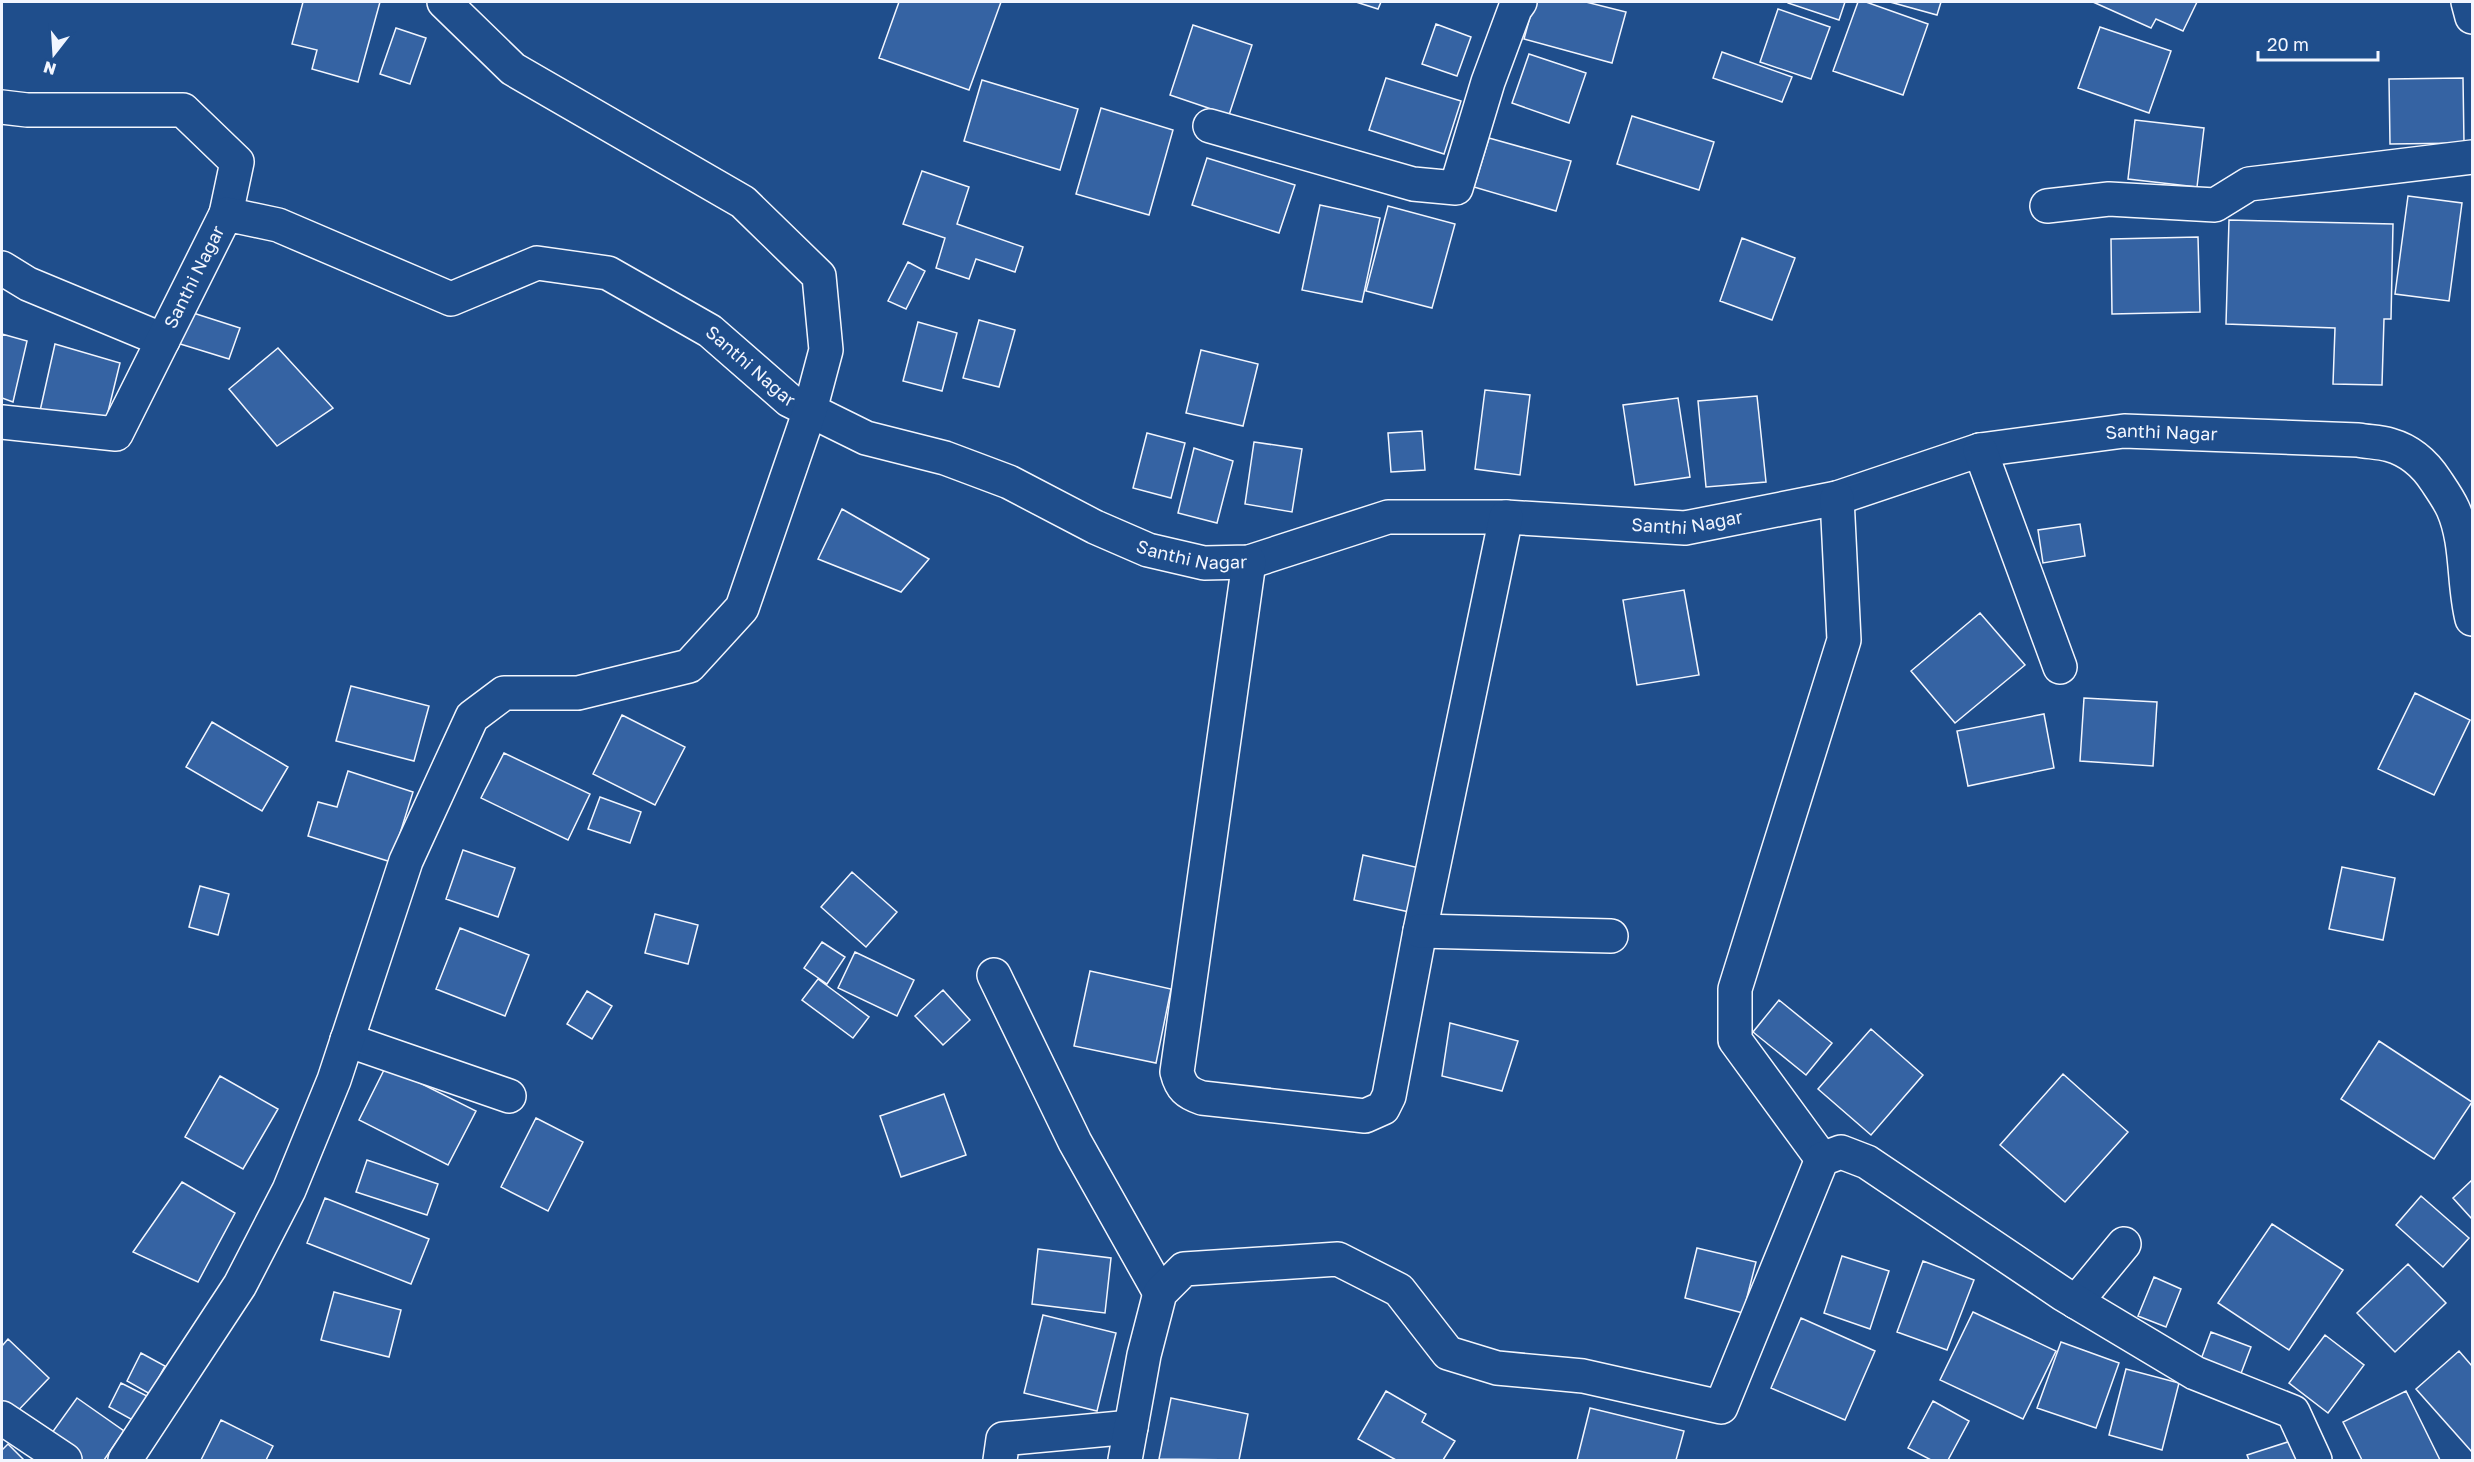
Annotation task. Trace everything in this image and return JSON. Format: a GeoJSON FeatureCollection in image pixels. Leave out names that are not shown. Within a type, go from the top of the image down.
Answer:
{"type":"FeatureCollection","features":[{"type":"Feature","properties":{"kind":"street"},"geometry":{"type":"LineString","coordinates":[[125,1461],[240,1285],[289,1190],[347,1040],[406,861],[472,717],[504,693],[578,693],[689,666],[742,608],[810,410],[826,350],[819,276],[743,202],[513,69],[444,2]]}},
{"type":"Feature","properties":{"kind":"street"},"geometry":{"type":"LineString","coordinates":[[1210,126],[1413,184],[1456,188],[1488,82],[1515,9],[1521,2]]}},
{"type":"Feature","properties":{"kind":"street"},"geometry":{"type":"LineString","coordinates":[[2468,2],[2472,17]]}},
{"type":"Feature","properties":{"kind":"street"},"geometry":{"type":"LineString","coordinates":[[2,107],[27,110],[183,110],[237,162],[226,214]]}},
{"type":"Feature","properties":{"kind":"street"},"geometry":{"type":"LineString","coordinates":[[2047,206],[2109,199],[2215,205],[2249,184],[2472,157]]}},
{"type":"Feature","properties":{"kind":"street","name":"Santhi Nagar"},"geometry":{"type":"LineString","coordinates":[[2,422],[116,434],[226,214],[278,225],[451,299],[537,263],[608,273],[710,331],[789,399],[866,438],[945,459],[1009,482],[1095,527],[1148,550],[1204,563],[1249,562],[1388,517],[1506,517],[1686,528],[1837,498],[1980,450],[2124,431],[2358,440],[2390,444],[2416,457],[2428,469],[2453,510],[2460,534],[2472,619]]}},
{"type":"Feature","properties":{"kind":"street"},"geometry":{"type":"LineString","coordinates":[[2,268],[28,284],[163,340]]}},
{"type":"Feature","properties":{"kind":"street"},"geometry":{"type":"LineString","coordinates":[[1980,450],[2061,667]]}},
{"type":"Feature","properties":{"kind":"street"},"geometry":{"type":"LineString","coordinates":[[1821,1159],[1735,1040],[1735,989],[1844,640],[1837,498]]}},
{"type":"Feature","properties":{"kind":"street"},"geometry":{"type":"LineString","coordinates":[[1249,562],[1177,1072],[1180,1084],[1188,1093],[1202,1098],[1365,1116],[1383,1108],[1389,1096],[1420,930],[1506,517]]}},
{"type":"Feature","properties":{"kind":"street"},"geometry":{"type":"LineString","coordinates":[[1420,930],[1611,936]]}},
{"type":"Feature","properties":{"kind":"street"},"geometry":{"type":"LineString","coordinates":[[993,975],[1075,1142],[1160,1293]]}},
{"type":"Feature","properties":{"kind":"street"},"geometry":{"type":"LineString","coordinates":[[347,1040],[509,1096]]}},
{"type":"Feature","properties":{"kind":"street"},"geometry":{"type":"LineString","coordinates":[[1125,1461],[1144,1355],[1160,1293],[1184,1269],[1338,1259],[1399,1290],[1448,1353],[1497,1368],[1583,1376],[1721,1407],[1821,1159],[1841,1152],[1867,1162],[2076,1302],[2194,1372],[2293,1412],[2314,1461]]}},
{"type":"Feature","properties":{"kind":"street"},"geometry":{"type":"LineString","coordinates":[[2076,1302],[2124,1244]]}},
{"type":"Feature","properties":{"kind":"street"},"geometry":{"type":"LineString","coordinates":[[2,1418],[65,1461]]}},
{"type":"Feature","properties":{"kind":"street"},"geometry":{"type":"LineString","coordinates":[[1000,1461],[1004,1439],[1131,1427]]}},
{"type":"Feature","properties":{"kind":"building"},"geometry":{"type":"Polygon","coordinates":[[[303,2],[380,2],[358,82],[312,69],[317,50],[292,44],[303,2]]]}},
{"type":"Feature","properties":{"kind":"building"},"geometry":{"type":"Polygon","coordinates":[[[899,2],[1001,2],[969,90],[879,58],[899,2]]]}},
{"type":"Feature","properties":{"kind":"building"},"geometry":{"type":"Polygon","coordinates":[[[1356,2],[1381,2],[1378,9],[1356,2]]]}},
{"type":"Feature","properties":{"kind":"building"},"geometry":{"type":"Polygon","coordinates":[[[1534,2],[1586,2],[1626,12],[1612,63],[1524,39],[1534,2]]]}},
{"type":"Feature","properties":{"kind":"building"},"geometry":{"type":"Polygon","coordinates":[[[1788,2],[1845,2],[1839,20],[1788,2]]]}},
{"type":"Feature","properties":{"kind":"building"},"geometry":{"type":"Polygon","coordinates":[[[1858,2],[1866,2],[1928,24],[1903,95],[1833,71],[1858,2]]]}},
{"type":"Feature","properties":{"kind":"building"},"geometry":{"type":"Polygon","coordinates":[[[1890,2],[1941,2],[1937,15],[1890,2]]]}},
{"type":"Feature","properties":{"kind":"building"},"geometry":{"type":"Polygon","coordinates":[[[2093,2],[2197,2],[2183,31],[2156,19],[2151,28],[2093,2]]]}},
{"type":"Feature","properties":{"kind":"building"},"geometry":{"type":"Polygon","coordinates":[[[1778,9],[1830,27],[1811,79],[1760,62],[1778,9]]]}},
{"type":"Feature","properties":{"kind":"building"},"geometry":{"type":"Polygon","coordinates":[[[1436,24],[1471,37],[1457,76],[1422,64],[1436,24]]]}},
{"type":"Feature","properties":{"kind":"building"},"geometry":{"type":"Polygon","coordinates":[[[1193,25],[1252,45],[1229,115],[1170,95],[1193,25]]]}},
{"type":"Feature","properties":{"kind":"building"},"geometry":{"type":"Polygon","coordinates":[[[2100,27],[2171,51],[2149,113],[2078,88],[2100,27]]]}},
{"type":"Feature","properties":{"kind":"building"},"geometry":{"type":"Polygon","coordinates":[[[396,28],[426,38],[410,84],[380,74],[396,28]]]}},
{"type":"Feature","properties":{"kind":"building"},"geometry":{"type":"Polygon","coordinates":[[[1722,52],[1792,77],[1782,102],[1713,78],[1722,52]]]}},
{"type":"Feature","properties":{"kind":"building"},"geometry":{"type":"Polygon","coordinates":[[[1529,54],[1586,73],[1569,123],[1512,103],[1529,54]]]}},
{"type":"Feature","properties":{"kind":"building"},"geometry":{"type":"Polygon","coordinates":[[[1386,78],[1461,101],[1444,154],[1369,130],[1386,78]]]}},
{"type":"Feature","properties":{"kind":"building"},"geometry":{"type":"Polygon","coordinates":[[[2463,78],[2464,143],[2390,144],[2389,79],[2463,78]]]}},
{"type":"Feature","properties":{"kind":"building"},"geometry":{"type":"Polygon","coordinates":[[[982,80],[1078,109],[1060,170],[964,141],[982,80]]]}},
{"type":"Feature","properties":{"kind":"building"},"geometry":{"type":"Polygon","coordinates":[[[1101,108],[1173,130],[1149,215],[1076,194],[1101,108]]]}},
{"type":"Feature","properties":{"kind":"building"},"geometry":{"type":"Polygon","coordinates":[[[1632,116],[1714,142],[1699,190],[1617,164],[1632,116]]]}},
{"type":"Feature","properties":{"kind":"building"},"geometry":{"type":"Polygon","coordinates":[[[2135,120],[2204,128],[2197,187],[2128,179],[2135,120]]]}},
{"type":"Feature","properties":{"kind":"building"},"geometry":{"type":"Polygon","coordinates":[[[1489,138],[1571,161],[1556,211],[1474,187],[1489,138]]]}},
{"type":"Feature","properties":{"kind":"building"},"geometry":{"type":"Polygon","coordinates":[[[1207,158],[1295,185],[1279,233],[1192,205],[1207,158]]]}},
{"type":"Feature","properties":{"kind":"building"},"geometry":{"type":"Polygon","coordinates":[[[922,171],[969,187],[957,224],[1023,247],[1015,272],[976,259],[969,279],[936,268],[945,238],[903,224],[922,171]]]}},
{"type":"Feature","properties":{"kind":"building"},"geometry":{"type":"Polygon","coordinates":[[[2408,196],[2462,203],[2449,301],[2395,294],[2408,196]]]}},
{"type":"Feature","properties":{"kind":"building"},"geometry":{"type":"Polygon","coordinates":[[[1320,205],[1380,218],[1362,302],[1302,290],[1320,205]]]}},
{"type":"Feature","properties":{"kind":"building"},"geometry":{"type":"Polygon","coordinates":[[[1388,206],[1455,224],[1432,308],[1366,291],[1388,206]]]}},
{"type":"Feature","properties":{"kind":"building"},"geometry":{"type":"Polygon","coordinates":[[[2229,220],[2393,224],[2391,319],[2384,319],[2382,385],[2333,384],[2335,328],[2226,324],[2229,220]]]}},
{"type":"Feature","properties":{"kind":"building"},"geometry":{"type":"Polygon","coordinates":[[[2198,237],[2200,312],[2112,314],[2111,239],[2198,237]]]}},
{"type":"Feature","properties":{"kind":"building"},"geometry":{"type":"Polygon","coordinates":[[[1742,238],[1795,258],[1772,320],[1720,301],[1742,238]]]}},
{"type":"Feature","properties":{"kind":"building"},"geometry":{"type":"Polygon","coordinates":[[[908,262],[925,271],[906,309],[888,301],[908,262]]]}},
{"type":"Feature","properties":{"kind":"building"},"geometry":{"type":"Polygon","coordinates":[[[187,311],[240,328],[229,359],[177,343],[187,311]]]}},
{"type":"Feature","properties":{"kind":"building"},"geometry":{"type":"Polygon","coordinates":[[[979,320],[1015,330],[999,387],[963,378],[979,320]]]}},
{"type":"Feature","properties":{"kind":"building"},"geometry":{"type":"Polygon","coordinates":[[[918,322],[957,333],[942,391],[903,381],[918,322]]]}},
{"type":"Feature","properties":{"kind":"building"},"geometry":{"type":"Polygon","coordinates":[[[2,334],[27,341],[13,402],[2,398],[2,334]]]}},
{"type":"Feature","properties":{"kind":"building"},"geometry":{"type":"Polygon","coordinates":[[[55,344],[120,363],[105,424],[40,411],[55,344]]]}},
{"type":"Feature","properties":{"kind":"building"},"geometry":{"type":"Polygon","coordinates":[[[278,348],[333,408],[277,446],[229,389],[278,348]]]}},
{"type":"Feature","properties":{"kind":"building"},"geometry":{"type":"Polygon","coordinates":[[[1201,350],[1258,364],[1243,426],[1186,413],[1201,350]]]}},
{"type":"Feature","properties":{"kind":"building"},"geometry":{"type":"Polygon","coordinates":[[[1485,390],[1530,395],[1520,475],[1475,469],[1485,390]]]}},
{"type":"Feature","properties":{"kind":"building"},"geometry":{"type":"Polygon","coordinates":[[[1757,396],[1766,482],[1706,487],[1698,401],[1757,396]]]}},
{"type":"Feature","properties":{"kind":"building"},"geometry":{"type":"Polygon","coordinates":[[[1678,398],[1690,477],[1635,485],[1623,405],[1678,398]]]}},
{"type":"Feature","properties":{"kind":"building"},"geometry":{"type":"Polygon","coordinates":[[[1422,431],[1425,470],[1391,472],[1388,433],[1422,431]]]}},
{"type":"Feature","properties":{"kind":"building"},"geometry":{"type":"Polygon","coordinates":[[[1147,433],[1185,443],[1171,498],[1133,488],[1147,433]]]}},
{"type":"Feature","properties":{"kind":"building"},"geometry":{"type":"Polygon","coordinates":[[[1254,442],[1302,449],[1292,512],[1245,504],[1254,442]]]}},
{"type":"Feature","properties":{"kind":"building"},"geometry":{"type":"Polygon","coordinates":[[[1194,448],[1233,461],[1217,523],[1178,513],[1194,448]]]}},
{"type":"Feature","properties":{"kind":"building"},"geometry":{"type":"Polygon","coordinates":[[[842,509],[929,559],[901,592],[818,559],[842,509]]]}},
{"type":"Feature","properties":{"kind":"building"},"geometry":{"type":"Polygon","coordinates":[[[2080,524],[2085,556],[2043,563],[2038,530],[2080,524]]]}},
{"type":"Feature","properties":{"kind":"building"},"geometry":{"type":"Polygon","coordinates":[[[1684,590],[1699,675],[1637,685],[1623,600],[1684,590]]]}},
{"type":"Feature","properties":{"kind":"building"},"geometry":{"type":"Polygon","coordinates":[[[1980,613],[2025,665],[1955,723],[1911,671],[1980,613]]]}},
{"type":"Feature","properties":{"kind":"building"},"geometry":{"type":"Polygon","coordinates":[[[351,686],[429,706],[414,761],[336,741],[351,686]]]}},
{"type":"Feature","properties":{"kind":"building"},"geometry":{"type":"Polygon","coordinates":[[[2415,693],[2470,720],[2434,795],[2378,769],[2415,693]]]}},
{"type":"Feature","properties":{"kind":"building"},"geometry":{"type":"Polygon","coordinates":[[[2084,698],[2157,702],[2153,766],[2080,761],[2084,698]]]}},
{"type":"Feature","properties":{"kind":"building"},"geometry":{"type":"Polygon","coordinates":[[[2044,714],[2054,768],[1968,786],[1957,731],[2044,714]]]}},
{"type":"Feature","properties":{"kind":"building"},"geometry":{"type":"Polygon","coordinates":[[[622,715],[685,747],[655,805],[593,774],[622,715]]]}},
{"type":"Feature","properties":{"kind":"building"},"geometry":{"type":"Polygon","coordinates":[[[212,722],[288,767],[262,811],[186,767],[212,722]]]}},
{"type":"Feature","properties":{"kind":"building"},"geometry":{"type":"Polygon","coordinates":[[[504,753],[590,794],[568,840],[481,798],[504,753]]]}},
{"type":"Feature","properties":{"kind":"building"},"geometry":{"type":"Polygon","coordinates":[[[348,771],[413,792],[391,862],[308,836],[318,802],[337,807],[348,771]]]}},
{"type":"Feature","properties":{"kind":"building"},"geometry":{"type":"Polygon","coordinates":[[[600,797],[641,812],[630,843],[588,829],[600,797]]]}},
{"type":"Feature","properties":{"kind":"building"},"geometry":{"type":"Polygon","coordinates":[[[463,850],[515,868],[498,917],[446,899],[463,850]]]}},
{"type":"Feature","properties":{"kind":"building"},"geometry":{"type":"Polygon","coordinates":[[[1363,855],[1424,869],[1414,913],[1354,900],[1363,855]]]}},
{"type":"Feature","properties":{"kind":"building"},"geometry":{"type":"Polygon","coordinates":[[[2342,867],[2395,878],[2383,940],[2329,929],[2342,867]]]}},
{"type":"Feature","properties":{"kind":"building"},"geometry":{"type":"Polygon","coordinates":[[[852,872],[897,912],[866,947],[821,907],[852,872]]]}},
{"type":"Feature","properties":{"kind":"building"},"geometry":{"type":"Polygon","coordinates":[[[200,886],[229,894],[218,935],[189,927],[200,886]]]}},
{"type":"Feature","properties":{"kind":"building"},"geometry":{"type":"Polygon","coordinates":[[[655,914],[698,925],[688,964],[645,953],[655,914]]]}},
{"type":"Feature","properties":{"kind":"building"},"geometry":{"type":"Polygon","coordinates":[[[460,928],[529,955],[505,1016],[436,989],[460,928]]]}},
{"type":"Feature","properties":{"kind":"building"},"geometry":{"type":"Polygon","coordinates":[[[822,942],[845,957],[827,984],[804,968],[822,942]]]}},
{"type":"Feature","properties":{"kind":"building"},"geometry":{"type":"Polygon","coordinates":[[[855,952],[914,980],[897,1016],[838,988],[855,952]]]}},
{"type":"Feature","properties":{"kind":"building"},"geometry":{"type":"Polygon","coordinates":[[[1090,971],[1171,989],[1156,1063],[1074,1046],[1090,971]]]}},
{"type":"Feature","properties":{"kind":"building"},"geometry":{"type":"Polygon","coordinates":[[[818,979],[869,1017],[853,1038],[802,1000],[818,979]]]}},
{"type":"Feature","properties":{"kind":"building"},"geometry":{"type":"Polygon","coordinates":[[[943,990],[970,1020],[943,1045],[915,1016],[943,990]]]}},
{"type":"Feature","properties":{"kind":"building"},"geometry":{"type":"Polygon","coordinates":[[[587,991],[612,1006],[592,1039],[567,1024],[587,991]]]}},
{"type":"Feature","properties":{"kind":"building"},"geometry":{"type":"Polygon","coordinates":[[[1779,1000],[1832,1043],[1806,1075],[1753,1032],[1779,1000]]]}},
{"type":"Feature","properties":{"kind":"building"},"geometry":{"type":"Polygon","coordinates":[[[1450,1023],[1518,1041],[1502,1091],[1442,1076],[1450,1023]]]}},
{"type":"Feature","properties":{"kind":"building"},"geometry":{"type":"Polygon","coordinates":[[[1871,1029],[1923,1075],[1871,1135],[1818,1089],[1871,1029]]]}},
{"type":"Feature","properties":{"kind":"building"},"geometry":{"type":"Polygon","coordinates":[[[2379,1041],[2472,1102],[2434,1159],[2341,1099],[2379,1041]]]}},
{"type":"Feature","properties":{"kind":"building"},"geometry":{"type":"Polygon","coordinates":[[[386,1066],[476,1111],[448,1165],[359,1120],[386,1066]]]}},
{"type":"Feature","properties":{"kind":"building"},"geometry":{"type":"Polygon","coordinates":[[[2063,1074],[2128,1132],[2065,1202],[2000,1145],[2063,1074]]]}},
{"type":"Feature","properties":{"kind":"building"},"geometry":{"type":"Polygon","coordinates":[[[220,1076],[278,1109],[243,1169],[185,1137],[220,1076]]]}},
{"type":"Feature","properties":{"kind":"building"},"geometry":{"type":"Polygon","coordinates":[[[944,1094],[966,1155],[901,1177],[880,1116],[944,1094]]]}},
{"type":"Feature","properties":{"kind":"building"},"geometry":{"type":"Polygon","coordinates":[[[536,1118],[583,1142],[548,1211],[501,1187],[536,1118]]]}},
{"type":"Feature","properties":{"kind":"building"},"geometry":{"type":"Polygon","coordinates":[[[367,1160],[438,1184],[427,1215],[356,1192],[367,1160]]]}},
{"type":"Feature","properties":{"kind":"building"},"geometry":{"type":"Polygon","coordinates":[[[2472,1180],[2472,1219],[2453,1198],[2472,1180]]]}},
{"type":"Feature","properties":{"kind":"building"},"geometry":{"type":"Polygon","coordinates":[[[182,1182],[235,1213],[198,1282],[133,1252],[182,1182]]]}},
{"type":"Feature","properties":{"kind":"building"},"geometry":{"type":"Polygon","coordinates":[[[2421,1196],[2469,1238],[2443,1267],[2396,1225],[2421,1196]]]}},
{"type":"Feature","properties":{"kind":"building"},"geometry":{"type":"Polygon","coordinates":[[[325,1198],[429,1239],[411,1284],[307,1243],[325,1198]]]}},
{"type":"Feature","properties":{"kind":"building"},"geometry":{"type":"Polygon","coordinates":[[[2272,1224],[2343,1270],[2289,1350],[2218,1303],[2272,1224]]]}},
{"type":"Feature","properties":{"kind":"building"},"geometry":{"type":"Polygon","coordinates":[[[1697,1248],[1756,1262],[1743,1313],[1685,1298],[1697,1248]]]}},
{"type":"Feature","properties":{"kind":"building"},"geometry":{"type":"Polygon","coordinates":[[[1038,1249],[1111,1258],[1105,1313],[1032,1304],[1038,1249]]]}},
{"type":"Feature","properties":{"kind":"building"},"geometry":{"type":"Polygon","coordinates":[[[1842,1256],[1889,1271],[1870,1329],[1824,1313],[1842,1256]]]}},
{"type":"Feature","properties":{"kind":"building"},"geometry":{"type":"Polygon","coordinates":[[[1923,1261],[1974,1280],[1947,1350],[1897,1332],[1923,1261]]]}},
{"type":"Feature","properties":{"kind":"building"},"geometry":{"type":"Polygon","coordinates":[[[2408,1264],[2446,1303],[2395,1352],[2357,1313],[2408,1264]]]}},
{"type":"Feature","properties":{"kind":"building"},"geometry":{"type":"Polygon","coordinates":[[[2154,1277],[2181,1289],[2166,1327],[2138,1316],[2154,1277]]]}},
{"type":"Feature","properties":{"kind":"building"},"geometry":{"type":"Polygon","coordinates":[[[334,1292],[401,1310],[389,1357],[321,1340],[334,1292]]]}},
{"type":"Feature","properties":{"kind":"building"},"geometry":{"type":"Polygon","coordinates":[[[1973,1312],[2056,1351],[2023,1419],[1940,1380],[1973,1312]]]}},
{"type":"Feature","properties":{"kind":"building"},"geometry":{"type":"Polygon","coordinates":[[[1043,1315],[1116,1333],[1097,1411],[1024,1393],[1043,1315]]]}},
{"type":"Feature","properties":{"kind":"building"},"geometry":{"type":"Polygon","coordinates":[[[1801,1318],[1875,1351],[1845,1420],[1771,1388],[1801,1318]]]}},
{"type":"Feature","properties":{"kind":"building"},"geometry":{"type":"Polygon","coordinates":[[[2211,1332],[2251,1347],[2240,1376],[2200,1362],[2211,1332]]]}},
{"type":"Feature","properties":{"kind":"building"},"geometry":{"type":"Polygon","coordinates":[[[2325,1335],[2364,1365],[2328,1413],[2289,1383],[2325,1335]]]}},
{"type":"Feature","properties":{"kind":"building"},"geometry":{"type":"Polygon","coordinates":[[[8,1339],[49,1378],[12,1417],[2,1407],[2,1346],[8,1339]]]}},
{"type":"Feature","properties":{"kind":"building"},"geometry":{"type":"Polygon","coordinates":[[[2061,1342],[2119,1363],[2096,1428],[2037,1408],[2061,1342]]]}},
{"type":"Feature","properties":{"kind":"building"},"geometry":{"type":"Polygon","coordinates":[[[2459,1351],[2472,1366],[2472,1452],[2416,1389],[2459,1351]]]}},
{"type":"Feature","properties":{"kind":"building"},"geometry":{"type":"Polygon","coordinates":[[[141,1353],[165,1366],[150,1394],[127,1381],[141,1353]]]}},
{"type":"Feature","properties":{"kind":"building"},"geometry":{"type":"Polygon","coordinates":[[[2126,1369],[2179,1383],[2162,1450],[2109,1435],[2126,1369]]]}},
{"type":"Feature","properties":{"kind":"building"},"geometry":{"type":"Polygon","coordinates":[[[121,1383],[151,1398],[138,1423],[109,1407],[121,1383]]]}},
{"type":"Feature","properties":{"kind":"building"},"geometry":{"type":"Polygon","coordinates":[[[1386,1391],[1426,1414],[1422,1422],[1455,1441],[1443,1460],[1396,1460],[1358,1439],[1386,1391]]]}},
{"type":"Feature","properties":{"kind":"building"},"geometry":{"type":"Polygon","coordinates":[[[2406,1391],[2440,1460],[2362,1460],[2343,1422],[2406,1391]]]}},
{"type":"Feature","properties":{"kind":"building"},"geometry":{"type":"Polygon","coordinates":[[[77,1398],[124,1431],[104,1460],[81,1460],[49,1437],[77,1398]]]}},
{"type":"Feature","properties":{"kind":"building"},"geometry":{"type":"Polygon","coordinates":[[[1171,1398],[1248,1414],[1239,1460],[1159,1459],[1171,1398]]]}},
{"type":"Feature","properties":{"kind":"building"},"geometry":{"type":"Polygon","coordinates":[[[1933,1401],[1969,1421],[1948,1460],[1931,1460],[1908,1448],[1933,1401]]]}},
{"type":"Feature","properties":{"kind":"building"},"geometry":{"type":"Polygon","coordinates":[[[1590,1408],[1684,1431],[1676,1460],[1577,1460],[1590,1408]]]}},
{"type":"Feature","properties":{"kind":"building"},"geometry":{"type":"Polygon","coordinates":[[[221,1420],[273,1446],[266,1460],[201,1460],[221,1420]]]}},
{"type":"Feature","properties":{"kind":"building"},"geometry":{"type":"Polygon","coordinates":[[[2297,1439],[2305,1460],[2249,1460],[2247,1455],[2297,1439]]]}},
{"type":"Feature","properties":{"kind":"building"},"geometry":{"type":"Polygon","coordinates":[[[8,1444],[24,1460],[2,1460],[2,1450],[8,1444]]]}}]}
